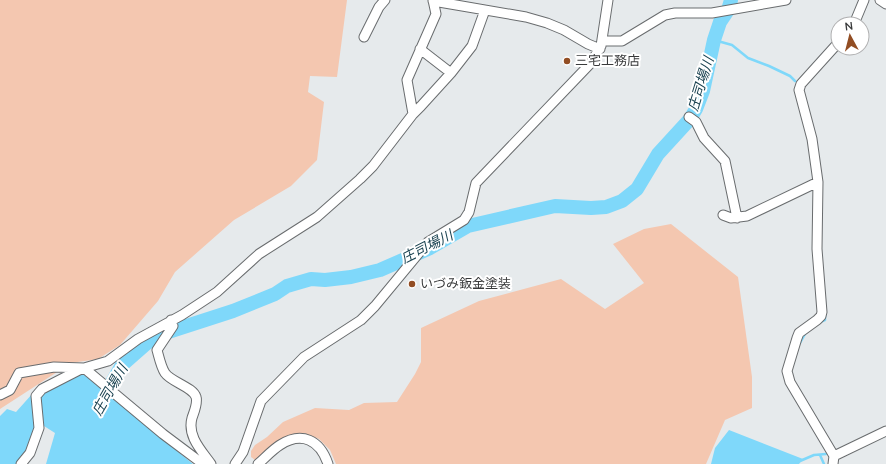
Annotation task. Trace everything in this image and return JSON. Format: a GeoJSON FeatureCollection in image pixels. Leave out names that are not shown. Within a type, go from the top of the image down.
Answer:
{"type":"FeatureCollection","features":[{"type":"Feature","properties":{"kind":"street"},"geometry":{"type":"LineString","coordinates":[[364,37],[379,7],[385,0]]}},
{"type":"Feature","properties":{"kind":"street"},"geometry":{"type":"LineString","coordinates":[[235,464],[243,452],[261,401],[304,357],[360,320],[374,306],[428,242],[464,220],[469,212],[476,183],[590,64],[601,45],[608,0]]}},
{"type":"Feature","properties":{"kind":"street"},"geometry":{"type":"LineString","coordinates":[[413,114],[407,80],[436,14],[433,1],[526,17],[564,30],[588,44],[601,45],[622,41],[665,15],[675,13],[712,13],[758,3],[786,0]]}},
{"type":"Feature","properties":{"kind":"street"},"geometry":{"type":"LineString","coordinates":[[857,16],[864,0]]}},
{"type":"Feature","properties":{"kind":"street"},"geometry":{"type":"LineString","coordinates":[[880,0],[886,4]]}},
{"type":"Feature","properties":{"kind":"street"},"geometry":{"type":"LineString","coordinates":[[21,464],[30,453],[39,428],[36,396],[42,389],[84,368],[108,361],[138,339],[217,292],[259,254],[317,217],[331,206],[373,166],[413,114],[451,73],[472,46],[485,10]]}},
{"type":"Feature","properties":{"kind":"street"},"geometry":{"type":"LineString","coordinates":[[420,50],[451,73]]}},
{"type":"Feature","properties":{"kind":"street"},"geometry":{"type":"LineString","coordinates":[[830,52],[801,84],[800,90],[812,139],[818,182],[817,249],[822,312],[817,320],[799,333],[787,371],[790,382],[833,460],[886,432]]}},
{"type":"Feature","properties":{"kind":"street"},"geometry":{"type":"LineString","coordinates":[[689,117],[696,122],[704,138],[725,161],[737,218]]}},
{"type":"Feature","properties":{"kind":"street"},"geometry":{"type":"LineString","coordinates":[[723,215],[731,218],[747,216],[818,182]]}},
{"type":"Feature","properties":{"kind":"street"},"geometry":{"type":"LineString","coordinates":[[171,320],[173,326],[157,350],[164,373],[193,392],[196,397],[196,404],[190,423],[192,436],[211,464]]}},
{"type":"Feature","properties":{"kind":"street"},"geometry":{"type":"LineString","coordinates":[[0,395],[10,390],[19,373],[54,367],[84,368],[163,434],[203,464]]}},
{"type":"Feature","properties":{"kind":"street"},"geometry":{"type":"LineString","coordinates":[[258,464],[280,445],[293,439],[305,438],[317,444],[325,454],[328,464]]}},
{"type":"Feature","properties":{"kind":"shaded area"},"geometry":{"type":"Polygon","coordinates":[[[0,0],[347,0],[337,77],[310,76],[308,92],[324,102],[317,160],[291,186],[234,220],[175,272],[158,301],[120,345],[98,359],[71,363],[0,409],[0,0]]]}},
{"type":"Feature","properties":{"kind":"shaded area"},"geometry":{"type":"Polygon","coordinates":[[[671,224],[738,277],[752,377],[752,408],[725,420],[706,464],[336,464],[330,450],[319,439],[304,433],[280,441],[255,460],[251,457],[251,451],[255,445],[267,437],[283,422],[315,408],[349,410],[364,403],[397,402],[421,362],[421,328],[479,301],[561,279],[605,309],[644,283],[613,244],[644,229],[671,224]]]}},
{"type":"Feature","properties":{"kind":"water"},"geometry":{"type":"Polygon","coordinates":[[[83,374],[193,464],[46,464],[55,433],[44,426],[40,398],[48,388],[83,374]]]}},
{"type":"Feature","properties":{"kind":"water"},"geometry":{"type":"Polygon","coordinates":[[[33,393],[36,429],[26,451],[16,464],[0,464],[0,416],[7,409],[16,412],[33,393]]]}},
{"type":"Feature","properties":{"kind":"water"},"geometry":{"type":"Polygon","coordinates":[[[729,430],[803,459],[799,464],[711,464],[715,448],[729,430]]]}},
{"type":"Feature","properties":{"kind":"waterway","name":"庄司場川"},"geometry":{"type":"LineString","coordinates":[[102,400],[122,365],[147,343],[165,333],[233,311],[275,294],[287,286],[311,279],[325,280],[351,277],[380,270],[430,248],[468,226],[555,206],[591,208],[606,207],[622,201],[637,189],[658,154],[690,119],[696,109],[703,91],[714,40],[720,22],[728,10],[731,0]]}},
{"type":"Feature","properties":{"kind":"waterway"},"geometry":{"type":"LineString","coordinates":[[714,40],[732,45],[748,58],[790,76],[795,81]]}},
{"type":"Feature","properties":{"kind":"waterway"},"geometry":{"type":"LineString","coordinates":[[820,322],[825,320],[825,315]]}},
{"type":"Feature","properties":{"kind":"waterway"},"geometry":{"type":"LineString","coordinates":[[800,343],[805,334]]}},
{"type":"Feature","properties":{"kind":"waterway"},"geometry":{"type":"LineString","coordinates":[[800,461],[814,455],[826,454]]}},
{"type":"Feature","properties":{"kind":"waterway"},"geometry":{"type":"LineString","coordinates":[[820,455],[824,464]]}},
{"type":"Feature","properties":{"kind":"place","name":"三宅工務店"},"geometry":{"type":"Point","coordinates":[567,61]}},
{"type":"Feature","properties":{"kind":"place","name":"いづみ鈑金塗装"},"geometry":{"type":"Point","coordinates":[412,284]}}]}
